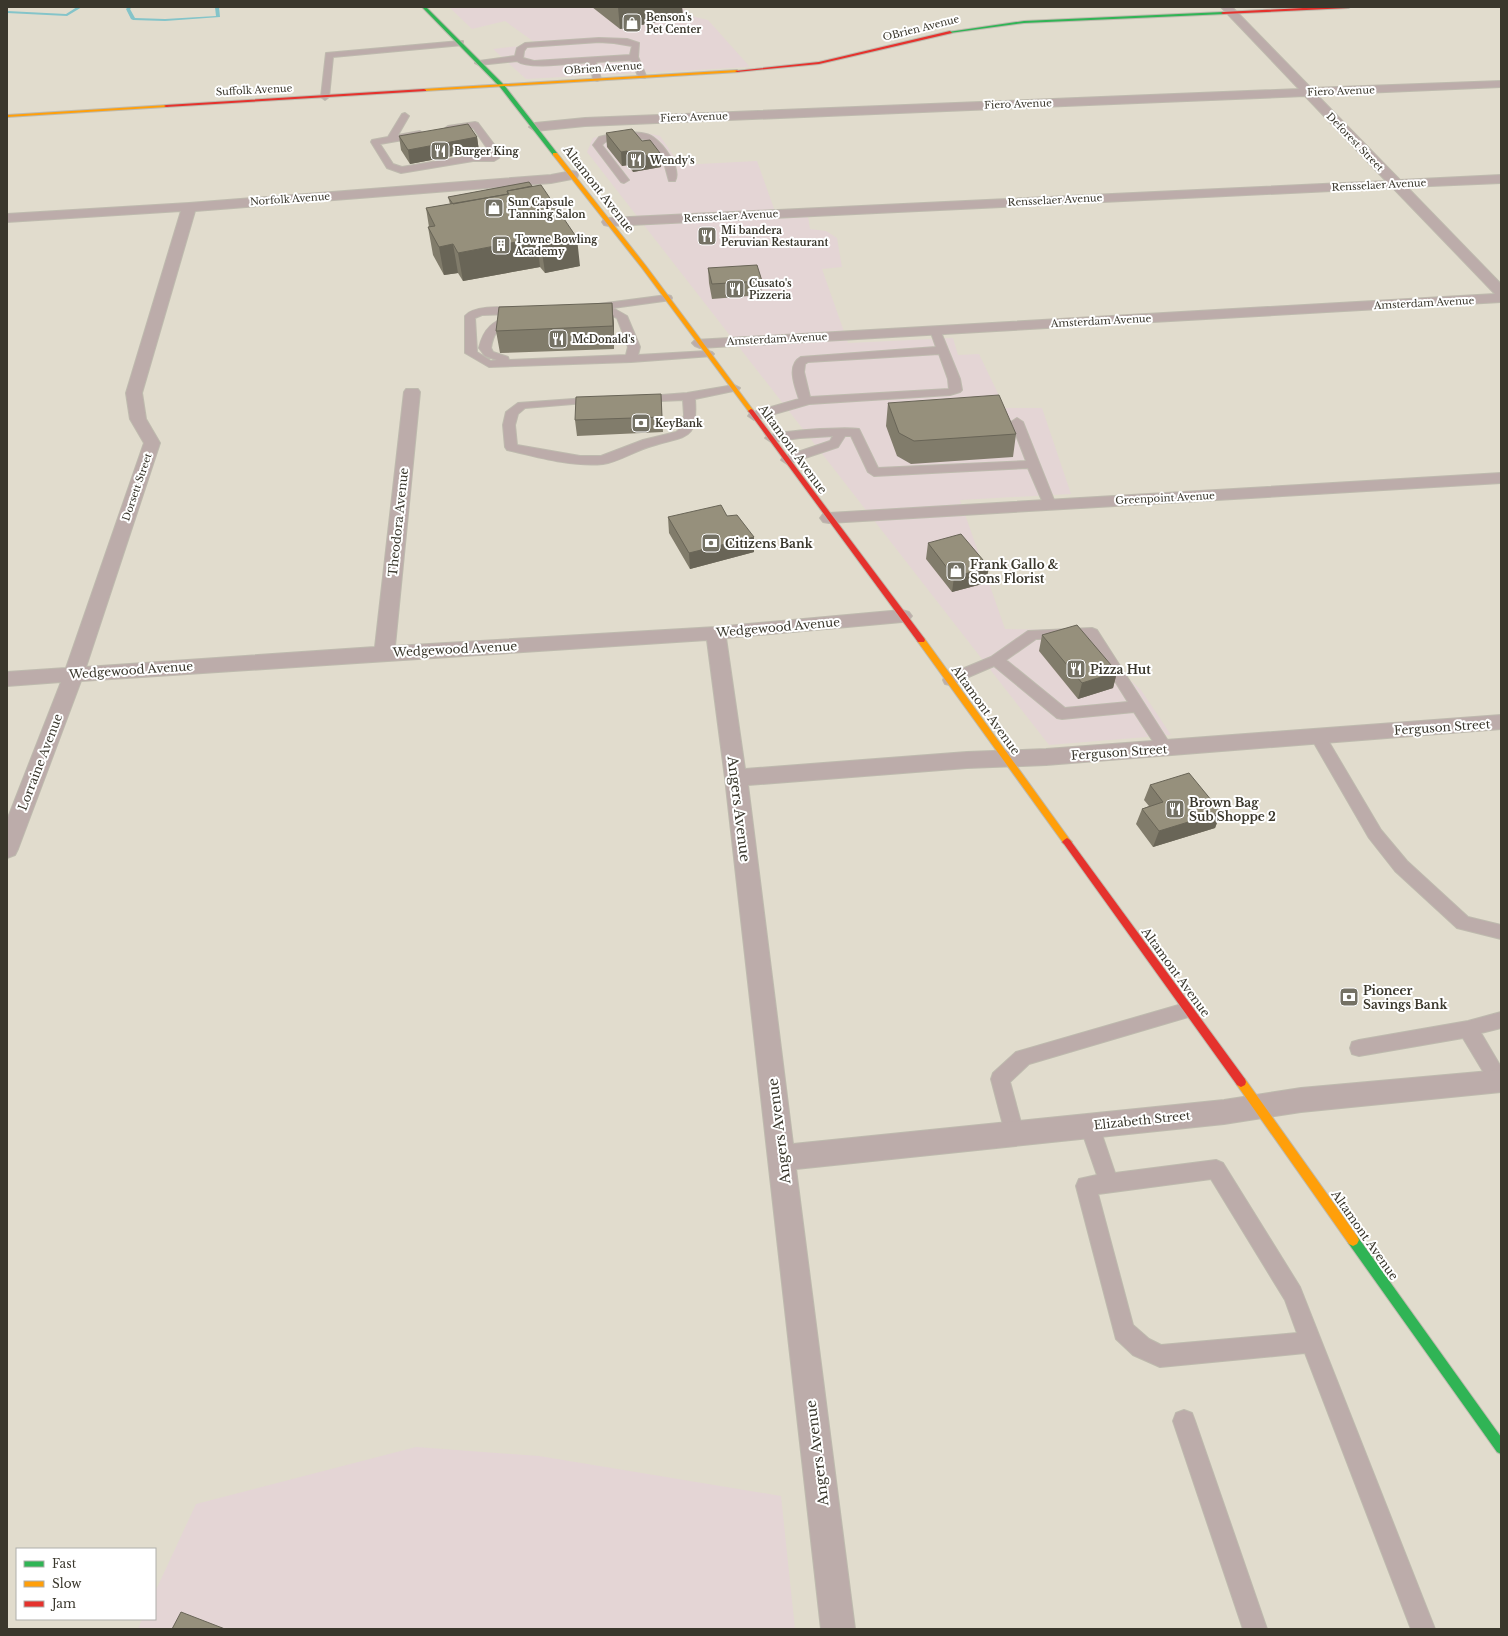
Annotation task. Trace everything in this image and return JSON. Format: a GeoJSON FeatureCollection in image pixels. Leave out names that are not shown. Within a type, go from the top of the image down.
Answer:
{"type":"FeatureCollection","features":[{"type":"Feature","properties":{"kind":"main road","name":"Altamont Avenue"},"geometry":{"type":"LineString","coordinates":[[424,7],[502,86],[667,298],[950,680],[1259,1107],[1501,1448]]}},
{"type":"Feature","properties":{"kind":"main road","name":"OBrien Avenue"},"geometry":{"type":"LineString","coordinates":[[502,86],[769,69],[819,63],[960,30],[1024,22],[1228,10],[1348,7]]}},
{"type":"Feature","properties":{"kind":"main road","name":"Suffolk Avenue"},"geometry":{"type":"LineString","coordinates":[[7,116],[502,86]]}},
{"type":"Feature","properties":{"kind":"street","name":"Deforest Street"},"geometry":{"type":"LineString","coordinates":[[1228,10],[1501,292]]}},
{"type":"Feature","properties":{"kind":"street","name":"Fiero Avenue"},"geometry":{"type":"LineString","coordinates":[[535,127],[585,122],[1501,84]]}},
{"type":"Feature","properties":{"kind":"street","name":"Norfolk Avenue"},"geometry":{"type":"LineString","coordinates":[[7,218],[190,207],[551,179],[572,175]]}},
{"type":"Feature","properties":{"kind":"street","name":"Rensselaer Avenue"},"geometry":{"type":"LineString","coordinates":[[609,222],[1501,179]]}},
{"type":"Feature","properties":{"kind":"street","name":"Dorsett Street"},"geometry":{"type":"LineString","coordinates":[[74,674],[152,443],[138,419],[134,393],[190,207]]}},
{"type":"Feature","properties":{"kind":"street","name":"Amsterdam Avenue"},"geometry":{"type":"LineString","coordinates":[[704,348],[935,330],[1501,298]]}},
{"type":"Feature","properties":{"kind":"street","name":"Theodora Avenue"},"geometry":{"type":"LineString","coordinates":[[384,653],[412,392]]}},
{"type":"Feature","properties":{"kind":"street","name":"Greenpoint Avenue"},"geometry":{"type":"LineString","coordinates":[[829,518],[1501,478]]}},
{"type":"Feature","properties":{"kind":"street","name":"Wedgewood Avenue"},"geometry":{"type":"LineString","coordinates":[[7,679],[384,653],[716,633],[902,616]]}},
{"type":"Feature","properties":{"kind":"street","name":"Angers Avenue"},"geometry":{"type":"LineString","coordinates":[[716,633],[736,778],[838,1629]]}},
{"type":"Feature","properties":{"kind":"street","name":"Lorraine Avenue"},"geometry":{"type":"LineString","coordinates":[[7,850],[74,674]]}},
{"type":"Feature","properties":{"kind":"street","name":"Ferguson Street"},"geometry":{"type":"LineString","coordinates":[[736,778],[967,760],[1006,759],[1165,748],[1501,722]]}},
{"type":"Feature","properties":{"kind":"street","name":"Elizabeth Street"},"geometry":{"type":"LineString","coordinates":[[782,1158],[1090,1126],[1259,1107],[1301,1100],[1500,1081]]}},
{"type":"Feature","properties":{"kind":"lane"},"geometry":{"type":"LineString","coordinates":[[519,58],[520,50],[525,45],[599,40],[623,41],[632,43],[636,46],[634,57],[642,76]]}},
{"type":"Feature","properties":{"kind":"lane"},"geometry":{"type":"LineString","coordinates":[[325,97],[329,55],[460,43]]}},
{"type":"Feature","properties":{"kind":"lane"},"geometry":{"type":"LineString","coordinates":[[479,63],[519,58],[522,61],[534,63],[634,57]]}},
{"type":"Feature","properties":{"kind":"lane"},"geometry":{"type":"LineString","coordinates":[[593,63],[597,79]]}},
{"type":"Feature","properties":{"kind":"lane"},"geometry":{"type":"LineString","coordinates":[[392,139],[405,116]]}},
{"type":"Feature","properties":{"kind":"lane"},"geometry":{"type":"LineString","coordinates":[[475,125],[494,152],[494,158],[473,158],[401,170],[390,166],[375,142],[392,139],[475,125]]}},
{"type":"Feature","properties":{"kind":"lane"},"geometry":{"type":"LineString","coordinates":[[624,180],[597,145],[602,139],[631,135],[649,138],[667,158],[671,167],[672,179]]}},
{"type":"Feature","properties":{"kind":"lane"},"geometry":{"type":"LineString","coordinates":[[578,308],[601,307],[667,298]]}},
{"type":"Feature","properties":{"kind":"lane"},"geometry":{"type":"LineString","coordinates":[[601,307],[622,316],[634,347],[631,359]]}},
{"type":"Feature","properties":{"kind":"lane"},"geometry":{"type":"LineString","coordinates":[[631,359],[619,356],[503,359],[489,354],[485,348],[488,334],[504,321],[530,310],[481,312],[470,316],[471,353],[489,364],[631,359],[704,348]]}},
{"type":"Feature","properties":{"kind":"lane"},"geometry":{"type":"LineString","coordinates":[[754,416],[804,402],[950,392],[956,390],[954,379],[935,330]]}},
{"type":"Feature","properties":{"kind":"lane"},"geometry":{"type":"LineString","coordinates":[[804,402],[798,372],[800,362],[805,360],[943,350]]}},
{"type":"Feature","properties":{"kind":"lane"},"geometry":{"type":"LineString","coordinates":[[627,399],[709,395],[734,388]]}},
{"type":"Feature","properties":{"kind":"lane"},"geometry":{"type":"LineString","coordinates":[[612,399],[583,399],[522,405],[512,412],[509,424],[511,447],[530,452],[580,460],[603,460],[647,444],[680,435],[687,429],[690,415],[688,397]]}},
{"type":"Feature","properties":{"kind":"lane"},"geometry":{"type":"LineString","coordinates":[[1017,422],[1050,505]]}},
{"type":"Feature","properties":{"kind":"lane"},"geometry":{"type":"LineString","coordinates":[[771,438],[800,434],[856,432],[874,472],[1033,464]]}},
{"type":"Feature","properties":{"kind":"lane"},"geometry":{"type":"LineString","coordinates":[[787,460],[834,444],[841,433]]}},
{"type":"Feature","properties":{"kind":"lane"},"geometry":{"type":"LineString","coordinates":[[606,448],[647,444]]}},
{"type":"Feature","properties":{"kind":"lane"},"geometry":{"type":"LineString","coordinates":[[530,452],[586,449]]}},
{"type":"Feature","properties":{"kind":"lane"},"geometry":{"type":"LineString","coordinates":[[950,680],[996,660],[1033,634],[1092,633],[1165,748]]}},
{"type":"Feature","properties":{"kind":"lane"},"geometry":{"type":"LineString","coordinates":[[996,660],[1062,714],[1138,706]]}},
{"type":"Feature","properties":{"kind":"lane"},"geometry":{"type":"LineString","coordinates":[[1318,736],[1375,834],[1401,866],[1463,923],[1501,932]]}},
{"type":"Feature","properties":{"kind":"lane"},"geometry":{"type":"LineString","coordinates":[[1014,1134],[1000,1079],[1023,1058],[1189,1010]]}},
{"type":"Feature","properties":{"kind":"lane"},"geometry":{"type":"LineString","coordinates":[[1359,1048],[1468,1029],[1501,1020]]}},
{"type":"Feature","properties":{"kind":"lane"},"geometry":{"type":"LineString","coordinates":[[1468,1029],[1500,1081]]}},
{"type":"Feature","properties":{"kind":"lane"},"geometry":{"type":"LineString","coordinates":[[1090,1126],[1109,1183]]}},
{"type":"Feature","properties":{"kind":"lane"},"geometry":{"type":"LineString","coordinates":[[1312,1342],[1160,1356],[1140,1347],[1124,1332],[1086,1186],[1216,1169],[1293,1294],[1312,1342],[1423,1629]]}},
{"type":"Feature","properties":{"kind":"lane"},"geometry":{"type":"LineString","coordinates":[[1184,1421],[1255,1629]]}},
{"type":"Feature","properties":{"kind":"shaded area"},"geometry":{"type":"Polygon","coordinates":[[[449,7],[681,7],[695,17],[708,20],[750,67],[526,79],[493,49],[537,44],[505,21],[472,29],[449,7]]]}},
{"type":"Feature","properties":{"kind":"shaded area"},"geometry":{"type":"Polygon","coordinates":[[[620,131],[642,132],[660,136],[680,165],[757,161],[777,217],[808,216],[810,229],[826,231],[837,238],[842,267],[822,269],[848,343],[953,338],[958,355],[979,354],[1005,408],[1042,408],[1071,494],[960,500],[1005,629],[1076,630],[1141,690],[1171,735],[1049,745],[587,152],[593,138],[620,131]]]}},
{"type":"Feature","properties":{"kind":"shaded area"},"geometry":{"type":"Polygon","coordinates":[[[416,1447],[539,1456],[781,1496],[795,1629],[138,1629],[142,1620],[156,1620],[156,1590],[196,1504],[416,1447]]]}},
{"type":"Feature","properties":{"kind":"building"},"geometry":{"type":"Polygon","coordinates":[[[468,124],[477,137],[408,150],[399,136],[468,124]]]}},
{"type":"Feature","properties":{"kind":"building"},"geometry":{"type":"Polygon","coordinates":[[[632,129],[642,141],[650,140],[660,153],[632,158],[627,151],[621,152],[606,133],[632,129]]]}},
{"type":"Feature","properties":{"kind":"building"},"geometry":{"type":"Polygon","coordinates":[[[529,182],[532,186],[507,191],[508,194],[453,204],[448,197],[529,182]]]}},
{"type":"Feature","properties":{"kind":"building"},"geometry":{"type":"Polygon","coordinates":[[[541,185],[577,238],[541,244],[537,238],[458,253],[453,244],[439,247],[428,227],[435,226],[426,208],[509,194],[507,191],[541,185]]]}},
{"type":"Feature","properties":{"kind":"building"},"geometry":{"type":"Polygon","coordinates":[[[757,265],[762,281],[712,284],[708,268],[757,265]]]}},
{"type":"Feature","properties":{"kind":"building"},"geometry":{"type":"Polygon","coordinates":[[[612,303],[613,326],[496,331],[499,307],[612,303]]]}},
{"type":"Feature","properties":{"kind":"building"},"geometry":{"type":"Polygon","coordinates":[[[661,394],[662,417],[575,420],[576,397],[661,394]]]}},
{"type":"Feature","properties":{"kind":"building"},"geometry":{"type":"Polygon","coordinates":[[[999,395],[1016,434],[914,441],[899,433],[888,403],[999,395]]]}},
{"type":"Feature","properties":{"kind":"building"},"geometry":{"type":"Polygon","coordinates":[[[721,505],[727,516],[737,515],[754,537],[689,553],[668,517],[721,505]]]}},
{"type":"Feature","properties":{"kind":"building"},"geometry":{"type":"Polygon","coordinates":[[[961,534],[989,567],[954,577],[928,543],[961,534]]]}},
{"type":"Feature","properties":{"kind":"building"},"geometry":{"type":"Polygon","coordinates":[[[1077,625],[1117,672],[1082,683],[1042,635],[1077,625]]]}},
{"type":"Feature","properties":{"kind":"building"},"geometry":{"type":"Polygon","coordinates":[[[1189,773],[1221,812],[1159,831],[1142,809],[1163,802],[1150,785],[1189,773]]]}},
{"type":"Feature","properties":{"kind":"building"},"geometry":{"type":"Polygon","coordinates":[[[181,1612],[225,1629],[172,1629],[181,1612]]]}},
{"type":"Feature","properties":{"kind":"waterway"},"geometry":{"type":"LineString","coordinates":[[7,12],[67,15],[80,7]]}},
{"type":"Feature","properties":{"kind":"waterway"},"geometry":{"type":"LineString","coordinates":[[130,7],[128,9],[133,19],[165,20],[218,17],[217,7]]}},
{"type":"Feature","properties":{"kind":"traffic: fast"},"geometry":{"type":"LineString","coordinates":[[424,7],[502,86],[555,154]]}},
{"type":"Feature","properties":{"kind":"traffic: fast"},"geometry":{"type":"LineString","coordinates":[[950,32],[1024,22],[1223,13]]}},
{"type":"Feature","properties":{"kind":"traffic: fast"},"geometry":{"type":"LineString","coordinates":[[1353,1240],[1501,1448]]}},
{"type":"Feature","properties":{"kind":"traffic: slow"},"geometry":{"type":"LineString","coordinates":[[424,90],[737,71]]}},
{"type":"Feature","properties":{"kind":"traffic: slow"},"geometry":{"type":"LineString","coordinates":[[7,116],[166,106]]}},
{"type":"Feature","properties":{"kind":"traffic: slow"},"geometry":{"type":"LineString","coordinates":[[555,154],[644,267],[751,411]]}},
{"type":"Feature","properties":{"kind":"traffic: slow"},"geometry":{"type":"LineString","coordinates":[[921,640],[1067,842]]}},
{"type":"Feature","properties":{"kind":"traffic: slow"},"geometry":{"type":"LineString","coordinates":[[1241,1082],[1353,1240]]}},
{"type":"Feature","properties":{"kind":"traffic: jam"},"geometry":{"type":"LineString","coordinates":[[1223,13],[1348,7]]}},
{"type":"Feature","properties":{"kind":"traffic: jam"},"geometry":{"type":"LineString","coordinates":[[737,71],[819,63],[950,32]]}},
{"type":"Feature","properties":{"kind":"traffic: jam"},"geometry":{"type":"LineString","coordinates":[[166,106],[424,90]]}},
{"type":"Feature","properties":{"kind":"traffic: jam"},"geometry":{"type":"LineString","coordinates":[[751,411],[921,640]]}},
{"type":"Feature","properties":{"kind":"traffic: jam"},"geometry":{"type":"LineString","coordinates":[[1067,842],[1241,1082]]}},
{"type":"Feature","properties":{"kind":"place","name":"Benson's Pet Center"},"geometry":{"type":"Point","coordinates":[632,23]}},
{"type":"Feature","properties":{"kind":"place","name":"Burger King"},"geometry":{"type":"Point","coordinates":[440,151]}},
{"type":"Feature","properties":{"kind":"place","name":"Wendy's"},"geometry":{"type":"Point","coordinates":[636,160]}},
{"type":"Feature","properties":{"kind":"place","name":"Sun Capsule Tanning Salon"},"geometry":{"type":"Point","coordinates":[494,208]}},
{"type":"Feature","properties":{"kind":"place","name":"Mi bandera Peruvian Restaurant"},"geometry":{"type":"Point","coordinates":[707,236]}},
{"type":"Feature","properties":{"kind":"place","name":"Towne Bowling Academy"},"geometry":{"type":"Point","coordinates":[501,245]}},
{"type":"Feature","properties":{"kind":"place","name":"Cusato's Pizzeria"},"geometry":{"type":"Point","coordinates":[735,289]}},
{"type":"Feature","properties":{"kind":"place","name":"McDonald's"},"geometry":{"type":"Point","coordinates":[558,339]}},
{"type":"Feature","properties":{"kind":"place","name":"KeyBank"},"geometry":{"type":"Point","coordinates":[641,423]}},
{"type":"Feature","properties":{"kind":"place","name":"Citizens Bank"},"geometry":{"type":"Point","coordinates":[711,543]}},
{"type":"Feature","properties":{"kind":"place","name":"Frank Gallo & Sons Florist"},"geometry":{"type":"Point","coordinates":[956,571]}},
{"type":"Feature","properties":{"kind":"place","name":"Pizza Hut"},"geometry":{"type":"Point","coordinates":[1076,669]}},
{"type":"Feature","properties":{"kind":"place","name":"Brown Bag Sub Shoppe 2"},"geometry":{"type":"Point","coordinates":[1175,809]}},
{"type":"Feature","properties":{"kind":"place","name":"Pioneer Savings Bank"},"geometry":{"type":"Point","coordinates":[1349,997]}}]}
